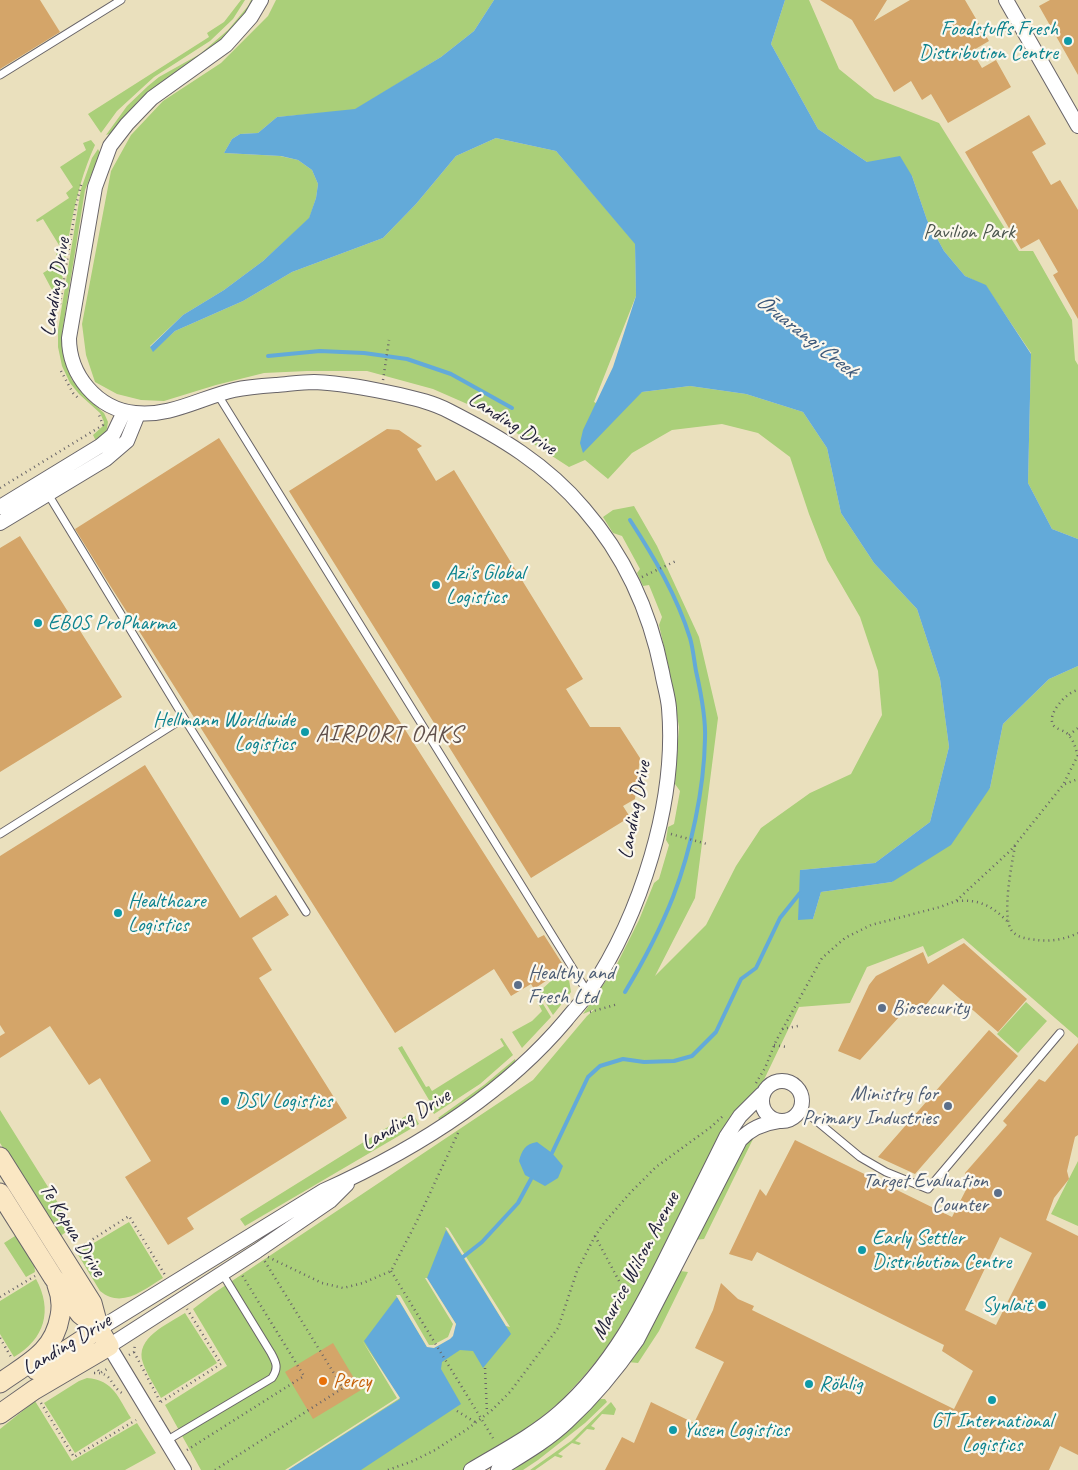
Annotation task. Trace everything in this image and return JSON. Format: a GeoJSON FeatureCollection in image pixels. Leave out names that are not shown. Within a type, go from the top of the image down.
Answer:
{"type":"FeatureCollection","features":[{"type":"Feature","properties":{"kind":"street","name":"Landing Drive"},"geometry":{"type":"LineString","coordinates":[[4,1380],[27,1376],[99,1329],[322,1191],[353,1178],[404,1150],[465,1111],[512,1076],[548,1042],[588,993],[618,941],[643,882],[664,798],[670,736],[668,704],[655,640],[644,608],[623,564],[602,531],[556,480],[527,456],[495,435],[443,407],[368,387],[313,382],[234,390],[163,413],[138,414],[124,412],[98,400],[76,371],[69,350],[69,338],[93,196],[99,172],[110,146],[127,124],[152,98],[226,45],[251,17],[261,0]]}},
{"type":"Feature","properties":{"kind":"street"},"geometry":{"type":"LineString","coordinates":[[1006,0],[1078,126]]}},
{"type":"Feature","properties":{"kind":"street"},"geometry":{"type":"LineString","coordinates":[[0,507],[100,446],[113,435],[124,412]]}},
{"type":"Feature","properties":{"kind":"street"},"geometry":{"type":"LineString","coordinates":[[0,524],[118,450],[127,441],[138,414]]}},
{"type":"Feature","properties":{"kind":"street","name":"Maurice Wilson Avenue"},"geometry":{"type":"LineString","coordinates":[[471,1470],[543,1425],[565,1408],[594,1386],[618,1368],[637,1340],[740,1140],[760,1126],[792,1119],[801,1108],[802,1096],[799,1090],[790,1082],[784,1080],[767,1086],[730,1130],[637,1315],[603,1367],[594,1386],[566,1423],[529,1451],[498,1470]]}},
{"type":"Feature","properties":{"kind":"street"},"geometry":{"type":"LineString","coordinates":[[762,1094],[761,1100],[764,1112],[779,1122]]}},
{"type":"Feature","properties":{"kind":"street","name":"Te Kapua Drive"},"geometry":{"type":"LineString","coordinates":[[0,1157],[92,1303],[99,1329],[184,1470]]}},
{"type":"Feature","properties":{"kind":"street","name":"Landing Drive"},"geometry":{"type":"LineString","coordinates":[[0,1414],[34,1390],[109,1346],[330,1201],[353,1178]]}},
{"type":"Feature","properties":{"kind":"street","name":"Te Kapua Drive"},"geometry":{"type":"LineString","coordinates":[[0,1193],[44,1277],[80,1314],[99,1329]]}},
{"type":"Feature","properties":{"kind":"street"},"geometry":{"type":"LineString","coordinates":[[4,1380],[42,1353],[54,1338],[58,1329],[61,1299],[44,1277]]}},
{"type":"Feature","properties":{"kind":"lane"},"geometry":{"type":"LineString","coordinates":[[0,76],[121,0]]}},
{"type":"Feature","properties":{"kind":"lane"},"geometry":{"type":"LineString","coordinates":[[218,395],[588,993]]}},
{"type":"Feature","properties":{"kind":"lane"},"geometry":{"type":"LineString","coordinates":[[48,494],[184,718],[306,912]]}},
{"type":"Feature","properties":{"kind":"lane"},"geometry":{"type":"LineString","coordinates":[[0,834],[184,718]]}},
{"type":"Feature","properties":{"kind":"lane"},"geometry":{"type":"LineString","coordinates":[[801,1108],[860,1156],[886,1172],[928,1189],[1060,1034]]}},
{"type":"Feature","properties":{"kind":"lane"},"geometry":{"type":"LineString","coordinates":[[166,1441],[272,1378],[276,1372],[277,1365],[271,1353],[222,1273]]}},
{"type":"Feature","properties":{"kind":"path"},"geometry":{"type":"LineString","coordinates":[[59,310],[76,205],[84,177]]}},
{"type":"Feature","properties":{"kind":"path"},"geometry":{"type":"LineString","coordinates":[[384,372],[389,340]]}},
{"type":"Feature","properties":{"kind":"path"},"geometry":{"type":"LineString","coordinates":[[61,369],[73,393],[80,400]]}},
{"type":"Feature","properties":{"kind":"path"},"geometry":{"type":"LineString","coordinates":[[0,488],[103,425],[98,412]]}},
{"type":"Feature","properties":{"kind":"path"},"geometry":{"type":"LineString","coordinates":[[646,575],[676,561]]}},
{"type":"Feature","properties":{"kind":"path"},"geometry":{"type":"LineString","coordinates":[[1078,690],[1068,694],[1062,700],[1056,707],[1053,719],[1054,726],[1069,734],[1078,756]]}},
{"type":"Feature","properties":{"kind":"path"},"geometry":{"type":"LineString","coordinates":[[1069,734],[1078,728]]}},
{"type":"Feature","properties":{"kind":"path"},"geometry":{"type":"LineString","coordinates":[[1063,785],[1078,779]]}},
{"type":"Feature","properties":{"kind":"path"},"geometry":{"type":"LineString","coordinates":[[676,835],[707,844]]}},
{"type":"Feature","properties":{"kind":"path"},"geometry":{"type":"LineString","coordinates":[[1015,845],[1009,882],[1009,922],[1012,931],[1023,939],[1043,941],[1068,937],[1078,932]]}},
{"type":"Feature","properties":{"kind":"path"},"geometry":{"type":"LineString","coordinates":[[956,901],[968,900],[986,904],[1009,922]]}},
{"type":"Feature","properties":{"kind":"path"},"geometry":{"type":"LineString","coordinates":[[782,1029],[798,1026]]}},
{"type":"Feature","properties":{"kind":"path"},"geometry":{"type":"LineString","coordinates":[[774,1045],[787,1047]]}},
{"type":"Feature","properties":{"kind":"path"},"geometry":{"type":"LineString","coordinates":[[215,1470],[343,1388],[263,1256],[322,1283],[343,1288],[363,1284],[391,1271],[417,1221],[458,1133]]}},
{"type":"Feature","properties":{"kind":"path"},"geometry":{"type":"LineString","coordinates":[[73,1252],[129,1216],[168,1279]]}},
{"type":"Feature","properties":{"kind":"path"},"geometry":{"type":"LineString","coordinates":[[595,1236],[627,1296]]}},
{"type":"Feature","properties":{"kind":"path"},"geometry":{"type":"LineString","coordinates":[[186,1450],[304,1376],[240,1271]]}},
{"type":"Feature","properties":{"kind":"path"},"geometry":{"type":"LineString","coordinates":[[391,1271],[493,1438]]}},
{"type":"Feature","properties":{"kind":"path"},"geometry":{"type":"LineString","coordinates":[[0,1297],[44,1277]]}},
{"type":"Feature","properties":{"kind":"path"},"geometry":{"type":"LineString","coordinates":[[133,1340],[135,1345],[133,1353],[161,1404],[221,1364],[186,1308]]}},
{"type":"Feature","properties":{"kind":"path"},"geometry":{"type":"LineString","coordinates":[[0,1338],[11,1358],[16,1359]]}},
{"type":"Feature","properties":{"kind":"path"},"geometry":{"type":"LineString","coordinates":[[486,1368],[487,1413]]}},
{"type":"Feature","properties":{"kind":"path"},"geometry":{"type":"LineString","coordinates":[[100,1373],[106,1369]]}},
{"type":"Feature","properties":{"kind":"path"},"geometry":{"type":"LineString","coordinates":[[89,1374],[100,1373],[108,1376],[118,1391]]}},
{"type":"Feature","properties":{"kind":"path"},"geometry":{"type":"LineString","coordinates":[[41,1403],[74,1457],[136,1420]]}},
{"type":"Feature","properties":{"kind":"path"},"geometry":{"type":"LineString","coordinates":[[457,1411],[475,1422]]}},
{"type":"Feature","properties":{"kind":"green space"},"geometry":{"type":"Polygon","coordinates":[[[241,0],[245,0],[233,19],[210,41],[154,77],[117,111],[101,133],[88,114],[209,37],[207,33],[224,22],[241,0]]]}},
{"type":"Feature","properties":{"kind":"green space"},"geometry":{"type":"Polygon","coordinates":[[[251,0],[255,0],[235,28],[208,53],[166,79],[139,100],[112,133],[106,135],[127,106],[148,86],[159,77],[200,54],[228,30],[251,0]]]}},
{"type":"Feature","properties":{"kind":"green space"},"geometry":{"type":"Polygon","coordinates":[[[276,0],[494,0],[474,31],[441,57],[355,110],[277,117],[258,133],[240,134],[232,139],[224,153],[280,156],[298,160],[312,170],[318,184],[316,198],[309,219],[263,261],[224,290],[183,315],[150,346],[153,351],[175,331],[243,301],[292,272],[383,238],[416,204],[456,156],[496,138],[556,151],[635,243],[636,296],[594,402],[600,405],[642,392],[690,386],[746,394],[803,412],[827,448],[841,513],[874,563],[917,609],[940,679],[949,747],[930,822],[875,863],[800,870],[813,919],[821,892],[892,882],[990,788],[1003,724],[1049,679],[1078,666],[1078,1038],[963,938],[928,957],[923,946],[867,967],[850,1003],[799,1007],[760,1088],[733,1113],[719,1136],[637,1304],[612,1343],[560,1402],[521,1434],[464,1470],[201,1470],[165,1405],[227,1366],[193,1309],[214,1293],[533,1080],[595,1009],[583,1014],[616,966],[639,920],[654,883],[659,879],[669,845],[666,840],[668,827],[674,824],[680,791],[675,784],[679,727],[659,625],[662,617],[649,585],[643,586],[637,573],[640,569],[622,536],[613,533],[603,517],[613,510],[634,506],[657,546],[699,637],[718,718],[695,898],[655,976],[706,925],[736,866],[761,828],[810,793],[851,774],[882,715],[878,671],[860,617],[827,560],[790,457],[758,433],[722,424],[672,430],[632,453],[608,479],[585,460],[569,467],[481,410],[433,389],[367,371],[264,373],[164,401],[141,400],[117,394],[95,382],[86,355],[82,324],[111,171],[131,135],[163,101],[221,63],[268,16],[276,0]]]}},
{"type":"Feature","properties":{"kind":"green space","name":"Pavilion Park"},"geometry":{"type":"Polygon","coordinates":[[[785,0],[809,0],[839,69],[875,98],[939,123],[1019,251],[1033,251],[1072,320],[1075,360],[1078,365],[1078,539],[1052,529],[1028,483],[1031,353],[986,286],[965,276],[944,251],[927,220],[912,176],[867,162],[818,129],[771,44],[785,0]]]}},
{"type":"Feature","properties":{"kind":"green space"},"geometry":{"type":"Polygon","coordinates":[[[91,140],[95,145],[87,164],[76,203],[59,303],[43,273],[61,262],[56,254],[62,250],[43,219],[37,222],[36,220],[69,198],[66,193],[73,187],[60,167],[86,150],[83,143],[91,140]]]}},
{"type":"Feature","properties":{"kind":"green space"},"geometry":{"type":"Polygon","coordinates":[[[98,149],[100,153],[85,190],[62,333],[63,353],[72,380],[89,400],[104,413],[108,422],[106,434],[96,441],[93,435],[103,426],[104,422],[100,413],[70,383],[62,366],[58,347],[58,330],[81,189],[92,158],[98,149]]]}},
{"type":"Feature","properties":{"kind":"green space"},"geometry":{"type":"Polygon","coordinates":[[[564,969],[568,974],[571,992],[553,1015],[539,992],[564,969]]]}},
{"type":"Feature","properties":{"kind":"green space"},"geometry":{"type":"Polygon","coordinates":[[[540,999],[551,1017],[522,1048],[512,1032],[532,1021],[542,1011],[537,1001],[540,999]]]}},
{"type":"Feature","properties":{"kind":"green space"},"geometry":{"type":"Polygon","coordinates":[[[1026,1002],[1047,1021],[1018,1053],[997,1034],[1026,1002]]]}},
{"type":"Feature","properties":{"kind":"green space"},"geometry":{"type":"Polygon","coordinates":[[[502,1038],[513,1055],[480,1084],[434,1114],[427,1103],[429,1100],[398,1048],[402,1046],[426,1087],[429,1086],[432,1091],[504,1046],[500,1039],[502,1038]]]}},
{"type":"Feature","properties":{"kind":"green space"},"geometry":{"type":"Polygon","coordinates":[[[515,1059],[516,1063],[487,1088],[441,1120],[438,1118],[484,1085],[515,1059]]]}},
{"type":"Feature","properties":{"kind":"green space"},"geometry":{"type":"Polygon","coordinates":[[[0,1110],[73,1227],[59,1237],[0,1143],[0,1110]]]}},
{"type":"Feature","properties":{"kind":"green space"},"geometry":{"type":"Polygon","coordinates":[[[412,1112],[419,1124],[245,1226],[240,1219],[412,1112]]]}},
{"type":"Feature","properties":{"kind":"green space"},"geometry":{"type":"Polygon","coordinates":[[[755,1135],[704,1239],[694,1240],[740,1148],[755,1135]]]}},
{"type":"Feature","properties":{"kind":"green space"},"geometry":{"type":"Polygon","coordinates":[[[1078,1161],[1078,1226],[1051,1214],[1078,1161]]]}},
{"type":"Feature","properties":{"kind":"green space"},"geometry":{"type":"Polygon","coordinates":[[[129,1222],[163,1278],[132,1296],[116,1298],[100,1291],[77,1253],[129,1222]]]}},
{"type":"Feature","properties":{"kind":"green space"},"geometry":{"type":"Polygon","coordinates":[[[15,1236],[18,1237],[34,1262],[35,1272],[26,1277],[4,1243],[15,1236]]]}},
{"type":"Feature","properties":{"kind":"green space"},"geometry":{"type":"Polygon","coordinates":[[[680,1271],[688,1272],[659,1331],[638,1363],[628,1362],[642,1345],[680,1271]]]}},
{"type":"Feature","properties":{"kind":"green space"},"geometry":{"type":"Polygon","coordinates":[[[36,1279],[44,1302],[45,1313],[43,1323],[33,1342],[14,1357],[0,1334],[0,1301],[36,1279]]]}},
{"type":"Feature","properties":{"kind":"green space"},"geometry":{"type":"Polygon","coordinates":[[[185,1313],[217,1363],[161,1398],[143,1363],[143,1346],[154,1333],[185,1313]]]}},
{"type":"Feature","properties":{"kind":"green space"},"geometry":{"type":"Polygon","coordinates":[[[87,1378],[96,1379],[109,1386],[131,1418],[75,1453],[44,1403],[87,1378]]]}},
{"type":"Feature","properties":{"kind":"green space"},"geometry":{"type":"Polygon","coordinates":[[[599,1399],[605,1399],[607,1402],[585,1423],[538,1460],[523,1470],[508,1470],[579,1420],[599,1399]]]}},
{"type":"Feature","properties":{"kind":"green space"},"geometry":{"type":"Polygon","coordinates":[[[35,1401],[72,1461],[137,1423],[156,1453],[125,1470],[0,1470],[0,1429],[35,1401]]]}},
{"type":"Feature","properties":{"kind":"green space"},"geometry":{"type":"Polygon","coordinates":[[[611,1402],[616,1409],[614,1415],[602,1414],[591,1426],[595,1428],[594,1430],[587,1429],[575,1441],[581,1443],[579,1445],[572,1443],[558,1454],[563,1456],[561,1458],[555,1456],[535,1470],[530,1470],[571,1441],[611,1402]]]}},
{"type":"Feature","properties":{"kind":"water","name":"Ōruarangi Creek"},"geometry":{"type":"Polygon","coordinates":[[[494,0],[785,0],[771,44],[818,129],[867,162],[900,156],[912,176],[927,220],[944,251],[965,276],[986,285],[1031,354],[1028,483],[1052,529],[1078,539],[1078,666],[1049,679],[1003,724],[990,788],[951,845],[892,882],[821,892],[813,919],[798,920],[800,870],[875,863],[930,822],[949,747],[940,679],[917,609],[874,563],[841,513],[827,448],[803,412],[746,394],[690,386],[642,392],[583,453],[580,443],[583,430],[613,367],[636,296],[635,244],[556,151],[496,138],[456,156],[416,204],[383,238],[292,272],[243,301],[175,331],[153,352],[150,347],[183,315],[224,290],[263,261],[309,218],[316,198],[318,184],[312,170],[298,160],[281,156],[224,153],[232,139],[240,134],[258,133],[277,117],[355,109],[441,57],[474,31],[494,0]]]}},
{"type":"Feature","properties":{"kind":"water"},"geometry":{"type":"Polygon","coordinates":[[[537,1142],[552,1153],[563,1166],[558,1178],[545,1186],[525,1175],[519,1161],[525,1148],[537,1142]]]}},
{"type":"Feature","properties":{"kind":"water"},"geometry":{"type":"Polygon","coordinates":[[[446,1230],[511,1334],[483,1368],[473,1351],[460,1350],[442,1362],[441,1369],[461,1404],[361,1470],[288,1470],[400,1399],[364,1341],[397,1297],[427,1347],[442,1344],[452,1333],[456,1324],[427,1278],[446,1230]]]}},
{"type":"Feature","properties":{"kind":"pier"},"geometry":{"type":"Polygon","coordinates":[[[445,1227],[448,1228],[510,1327],[506,1326],[445,1227]]]}},
{"type":"Feature","properties":{"kind":"pier"},"geometry":{"type":"Polygon","coordinates":[[[425,1278],[427,1278],[456,1324],[453,1336],[434,1348],[427,1347],[396,1295],[400,1295],[429,1345],[433,1345],[448,1337],[453,1324],[425,1278]]]}},
{"type":"Feature","properties":{"kind":"pier"},"geometry":{"type":"Polygon","coordinates":[[[362,1340],[400,1398],[288,1470],[285,1470],[397,1398],[362,1340]]]}},
{"type":"Feature","properties":{"kind":"building"},"geometry":{"type":"Polygon","coordinates":[[[0,0],[40,0],[60,32],[0,69],[0,0]]]}},
{"type":"Feature","properties":{"kind":"building"},"geometry":{"type":"Polygon","coordinates":[[[820,0],[887,0],[874,21],[910,0],[965,0],[989,41],[972,51],[982,68],[996,60],[1011,87],[948,123],[931,94],[922,100],[911,81],[894,92],[852,20],[820,0]]]}},
{"type":"Feature","properties":{"kind":"building","name":"Foodstuffs Fresh Distribution Centre"},"geometry":{"type":"Polygon","coordinates":[[[1050,0],[1078,0],[1078,75],[1039,6],[1050,0]]]}},
{"type":"Feature","properties":{"kind":"building"},"geometry":{"type":"Polygon","coordinates":[[[1029,115],[1046,144],[1032,152],[1051,185],[1060,180],[1078,210],[1078,319],[1053,275],[1058,272],[1039,239],[1021,249],[965,152],[1029,115]]]}},
{"type":"Feature","properties":{"kind":"building","name":"Azi's Global Logistics"},"geometry":{"type":"Polygon","coordinates":[[[387,429],[399,430],[422,446],[417,449],[436,481],[454,470],[583,679],[566,689],[590,727],[620,727],[640,758],[635,799],[623,806],[630,817],[531,878],[289,491],[387,429]]]}},
{"type":"Feature","properties":{"kind":"building","name":"Hellmann Worldwide Logistics"},"geometry":{"type":"Polygon","coordinates":[[[219,438],[538,938],[544,935],[565,968],[534,989],[531,984],[511,996],[494,969],[395,1033],[75,529],[219,438]]]}},
{"type":"Feature","properties":{"kind":"building","name":"EBOS ProPharma"},"geometry":{"type":"Polygon","coordinates":[[[20,536],[122,697],[0,772],[0,548],[20,536]]]}},
{"type":"Feature","properties":{"kind":"building","name":"Healthcare Logistics"},"geometry":{"type":"Polygon","coordinates":[[[145,765],[240,918],[276,895],[289,915],[252,938],[272,970],[259,978],[347,1118],[187,1218],[194,1229],[168,1245],[125,1177],[151,1161],[100,1078],[89,1085],[50,1026],[0,1058],[0,1036],[5,1033],[0,1025],[0,856],[145,765]]]}},
{"type":"Feature","properties":{"kind":"building"},"geometry":{"type":"Polygon","coordinates":[[[964,943],[1027,999],[998,1032],[943,984],[920,1012],[910,1005],[860,1060],[838,1051],[869,985],[876,976],[923,952],[928,964],[964,943]]]}},
{"type":"Feature","properties":{"kind":"building","name":"Ministry for Primary Industries"},"geometry":{"type":"Polygon","coordinates":[[[989,1030],[1018,1056],[915,1174],[878,1157],[989,1030]]]}},
{"type":"Feature","properties":{"kind":"building"},"geometry":{"type":"Polygon","coordinates":[[[1078,1043],[1078,1135],[1075,1137],[1067,1171],[1069,1179],[1054,1198],[1046,1220],[1078,1236],[1078,1455],[1060,1446],[1049,1470],[605,1470],[622,1437],[634,1443],[651,1402],[694,1423],[724,1362],[695,1348],[713,1310],[721,1283],[738,1299],[754,1306],[752,1310],[954,1409],[973,1371],[942,1351],[944,1345],[757,1252],[752,1261],[729,1254],[760,1189],[766,1196],[795,1140],[952,1217],[969,1184],[965,1173],[1007,1125],[1003,1121],[1039,1079],[1045,1082],[1078,1043]],[[1000,1237],[965,1310],[996,1325],[1032,1253],[1000,1237]]]}},
{"type":"Feature","properties":{"kind":"building","name":"Percy"},"geometry":{"type":"Polygon","coordinates":[[[333,1343],[361,1390],[313,1419],[285,1372],[333,1343]]]}},
{"type":"Feature","properties":{"kind":"waterway"},"geometry":{"type":"LineString","coordinates":[[268,356],[320,351],[364,353],[407,359],[451,374],[512,408]]}},
{"type":"Feature","properties":{"kind":"waterway"},"geometry":{"type":"LineString","coordinates":[[625,992],[663,922],[680,879],[691,840],[699,799],[705,731],[703,705],[692,646],[685,622],[664,577],[630,520]]}},
{"type":"Feature","properties":{"kind":"waterway"},"geometry":{"type":"LineString","coordinates":[[552,1153],[588,1077],[600,1066],[623,1059],[644,1062],[674,1061],[692,1056],[716,1032],[741,979],[756,968],[780,918],[800,893]]}},
{"type":"Feature","properties":{"kind":"waterway"},"geometry":{"type":"LineString","coordinates":[[463,1257],[482,1242],[518,1203],[531,1179]]}},
{"type":"Feature","properties":{"kind":"place","name":"Foodstuffs Fresh Distribution Centre"},"geometry":{"type":"Point","coordinates":[1068,41]}},
{"type":"Feature","properties":{"kind":"place","name":"Azi's Global Logistics"},"geometry":{"type":"Point","coordinates":[436,585]}},
{"type":"Feature","properties":{"kind":"place","name":"EBOS ProPharma"},"geometry":{"type":"Point","coordinates":[38,623]}},
{"type":"Feature","properties":{"kind":"place","name":"Hellmann Worldwide Logistics"},"geometry":{"type":"Point","coordinates":[305,732]}},
{"type":"Feature","properties":{"kind":"place","name":"Healthcare Logistics"},"geometry":{"type":"Point","coordinates":[118,913]}},
{"type":"Feature","properties":{"kind":"place","name":"Healthy and Fresh Ltd"},"geometry":{"type":"Point","coordinates":[518,985]}},
{"type":"Feature","properties":{"kind":"place","name":"Biosecurity"},"geometry":{"type":"Point","coordinates":[882,1008]}},
{"type":"Feature","properties":{"kind":"place","name":"DSV Logistics"},"geometry":{"type":"Point","coordinates":[225,1101]}},
{"type":"Feature","properties":{"kind":"place","name":"Ministry for Primary Industries"},"geometry":{"type":"Point","coordinates":[948,1106]}},
{"type":"Feature","properties":{"kind":"place","name":"Target Evaluation Counter"},"geometry":{"type":"Point","coordinates":[998,1193]}},
{"type":"Feature","properties":{"kind":"place","name":"Early Settler Distribution Centre"},"geometry":{"type":"Point","coordinates":[862,1250]}},
{"type":"Feature","properties":{"kind":"place","name":"Synlait"},"geometry":{"type":"Point","coordinates":[1042,1305]}},
{"type":"Feature","properties":{"kind":"place","name":"Percy"},"geometry":{"type":"Point","coordinates":[323,1381]}},
{"type":"Feature","properties":{"kind":"place","name":"Röhlig"},"geometry":{"type":"Point","coordinates":[809,1384]}},
{"type":"Feature","properties":{"kind":"place","name":"GT International Logistics"},"geometry":{"type":"Point","coordinates":[992,1400]}},
{"type":"Feature","properties":{"kind":"place","name":"Yusen Logistics"},"geometry":{"type":"Point","coordinates":[673,1430]}},
{"type":"Feature","properties":{"kind":"district","name":"AIRPORT OAKS"},"geometry":{"type":"Point","coordinates":[389,735]}}]}
